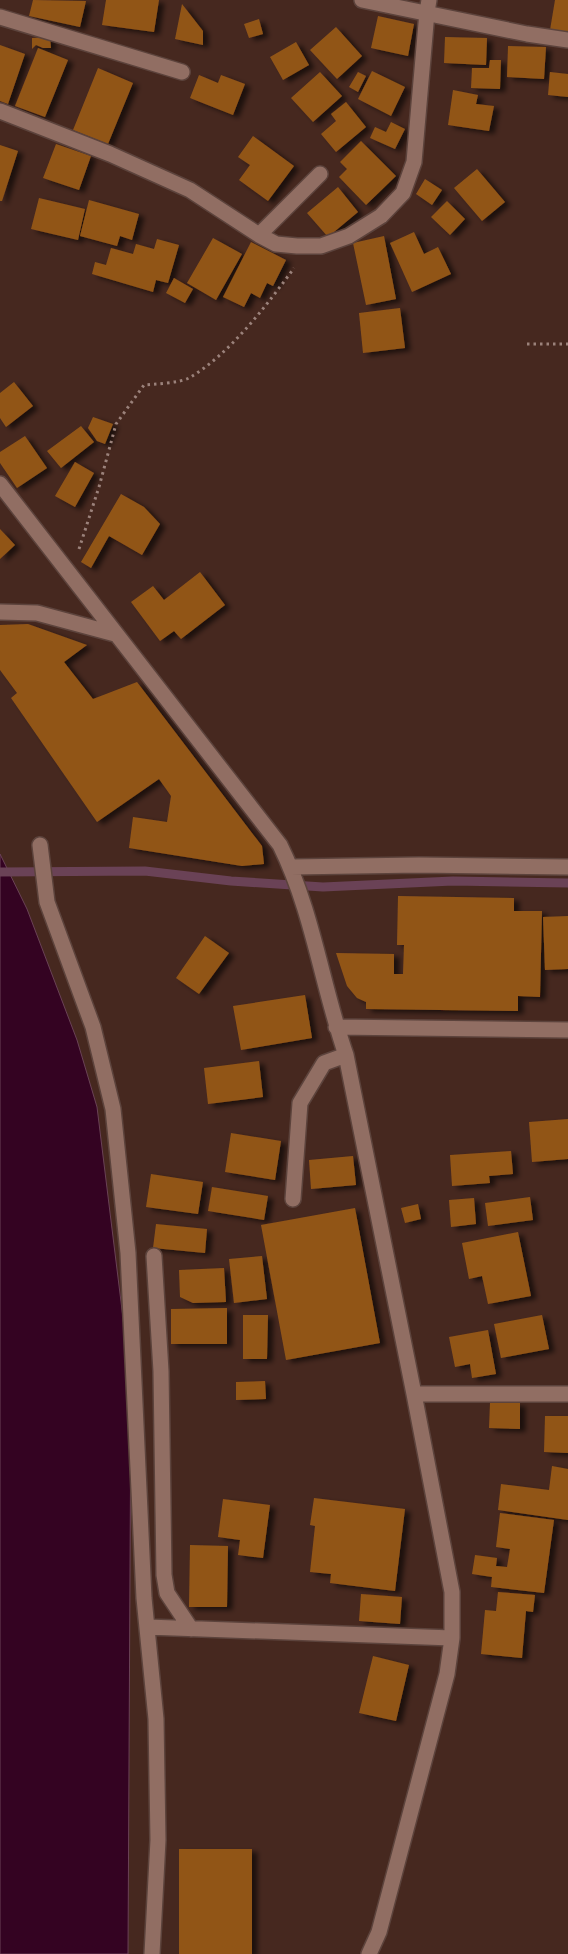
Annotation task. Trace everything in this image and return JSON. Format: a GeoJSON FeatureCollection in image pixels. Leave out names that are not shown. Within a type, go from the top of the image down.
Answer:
{"type":"FeatureCollection","features":[{"type":"Feature","properties":{"kind":"street"},"geometry":{"type":"LineString","coordinates":[[362,0],[428,6],[528,34],[568,40]]}},
{"type":"Feature","properties":{"kind":"street"},"geometry":{"type":"LineString","coordinates":[[0,111],[110,154],[190,190],[276,244],[321,246],[349,236],[381,216],[403,193],[414,162],[428,6]]}},
{"type":"Feature","properties":{"kind":"street"},"geometry":{"type":"LineString","coordinates":[[0,17],[182,72]]}},
{"type":"Feature","properties":{"kind":"street"},"geometry":{"type":"LineString","coordinates":[[259,235],[320,174]]}},
{"type":"Feature","properties":{"kind":"street"},"geometry":{"type":"LineString","coordinates":[[0,484],[280,845],[291,867],[307,910],[336,1028],[346,1055],[452,1592],[452,1638],[447,1674],[379,1932],[369,1954]]}},
{"type":"Feature","properties":{"kind":"street"},"geometry":{"type":"LineString","coordinates":[[0,612],[37,614],[115,634]]}},
{"type":"Feature","properties":{"kind":"street"},"geometry":{"type":"LineString","coordinates":[[40,845],[47,902],[93,1026],[113,1109],[128,1253],[144,1598],[156,1719],[158,1840],[152,1954]]}},
{"type":"Feature","properties":{"kind":"street"},"geometry":{"type":"LineString","coordinates":[[291,867],[419,864],[568,867]]}},
{"type":"Feature","properties":{"kind":"street"},"geometry":{"type":"LineString","coordinates":[[336,1028],[568,1030]]}},
{"type":"Feature","properties":{"kind":"street"},"geometry":{"type":"LineString","coordinates":[[293,1199],[300,1103],[324,1063],[346,1055]]}},
{"type":"Feature","properties":{"kind":"street"},"geometry":{"type":"LineString","coordinates":[[154,1256],[161,1371],[164,1575],[167,1593],[191,1629]]}},
{"type":"Feature","properties":{"kind":"street"},"geometry":{"type":"LineString","coordinates":[[414,1394],[568,1394]]}},
{"type":"Feature","properties":{"kind":"street"},"geometry":{"type":"LineString","coordinates":[[147,1627],[452,1638]]}},
{"type":"Feature","properties":{"kind":"path"},"geometry":{"type":"LineString","coordinates":[[71,576],[99,487],[116,424],[144,385],[187,379],[226,350],[268,303],[302,257],[302,246]]}},
{"type":"Feature","properties":{"kind":"path"},"geometry":{"type":"LineString","coordinates":[[527,344],[568,344]]}},
{"type":"Feature","properties":{"kind":"shaded area"},"geometry":{"type":"Polygon","coordinates":[[[0,854],[27,909],[77,1040],[97,1107],[131,1383],[128,1954],[0,1954],[0,854]]]}},
{"type":"Feature","properties":{"kind":"building"},"geometry":{"type":"Polygon","coordinates":[[[33,0],[86,1],[80,27],[29,16],[33,0]]]}},
{"type":"Feature","properties":{"kind":"building"},"geometry":{"type":"Polygon","coordinates":[[[106,0],[159,0],[154,32],[102,25],[106,0]]]}},
{"type":"Feature","properties":{"kind":"building"},"geometry":{"type":"Polygon","coordinates":[[[555,0],[568,0],[568,33],[550,30],[555,0]]]}},
{"type":"Feature","properties":{"kind":"building"},"geometry":{"type":"Polygon","coordinates":[[[182,4],[203,31],[203,45],[175,39],[182,4]]]}},
{"type":"Feature","properties":{"kind":"building"},"geometry":{"type":"Polygon","coordinates":[[[378,16],[414,24],[408,56],[371,48],[378,16]]]}},
{"type":"Feature","properties":{"kind":"building"},"geometry":{"type":"Polygon","coordinates":[[[259,19],[263,34],[249,38],[244,24],[259,19]]]}},
{"type":"Feature","properties":{"kind":"building"},"geometry":{"type":"Polygon","coordinates":[[[336,27],[362,56],[337,79],[310,50],[336,27]]]}},
{"type":"Feature","properties":{"kind":"building"},"geometry":{"type":"Polygon","coordinates":[[[50,37],[51,48],[43,48],[36,45],[32,49],[32,38],[50,37]]]}},
{"type":"Feature","properties":{"kind":"building"},"geometry":{"type":"Polygon","coordinates":[[[445,37],[487,38],[486,65],[444,63],[445,37]]]}},
{"type":"Feature","properties":{"kind":"building"},"geometry":{"type":"Polygon","coordinates":[[[296,42],[309,65],[283,80],[270,57],[296,42]]]}},
{"type":"Feature","properties":{"kind":"building"},"geometry":{"type":"Polygon","coordinates":[[[0,45],[25,54],[8,104],[0,101],[0,45]]]}},
{"type":"Feature","properties":{"kind":"building"},"geometry":{"type":"Polygon","coordinates":[[[508,46],[546,47],[544,79],[507,77],[508,46]]]}},
{"type":"Feature","properties":{"kind":"building"},"geometry":{"type":"Polygon","coordinates":[[[38,48],[68,60],[45,117],[15,106],[38,48]]]}},
{"type":"Feature","properties":{"kind":"building"},"geometry":{"type":"Polygon","coordinates":[[[490,60],[501,60],[500,89],[471,88],[472,68],[489,68],[490,60]]]}},
{"type":"Feature","properties":{"kind":"building"},"geometry":{"type":"Polygon","coordinates":[[[98,68],[133,83],[108,144],[73,130],[98,68]]]}},
{"type":"Feature","properties":{"kind":"building"},"geometry":{"type":"Polygon","coordinates":[[[372,71],[405,87],[391,116],[358,99],[372,71]]]}},
{"type":"Feature","properties":{"kind":"building"},"geometry":{"type":"Polygon","coordinates":[[[320,72],[342,96],[313,122],[291,98],[320,72]]]}},
{"type":"Feature","properties":{"kind":"building"},"geometry":{"type":"Polygon","coordinates":[[[358,72],[366,76],[358,92],[349,87],[358,72]]]}},
{"type":"Feature","properties":{"kind":"building"},"geometry":{"type":"Polygon","coordinates":[[[550,72],[568,74],[568,97],[548,95],[550,72]]]}},
{"type":"Feature","properties":{"kind":"building"},"geometry":{"type":"Polygon","coordinates":[[[199,75],[218,83],[221,75],[245,84],[233,115],[190,98],[199,75]]]}},
{"type":"Feature","properties":{"kind":"building"},"geometry":{"type":"Polygon","coordinates":[[[453,90],[478,95],[476,104],[494,106],[489,131],[448,125],[453,90]]]}},
{"type":"Feature","properties":{"kind":"building"},"geometry":{"type":"Polygon","coordinates":[[[346,102],[366,127],[336,152],[321,134],[336,121],[331,114],[346,102]]]}},
{"type":"Feature","properties":{"kind":"building"},"geometry":{"type":"Polygon","coordinates":[[[391,122],[405,129],[395,149],[370,138],[375,127],[386,132],[391,122]]]}},
{"type":"Feature","properties":{"kind":"building"},"geometry":{"type":"Polygon","coordinates":[[[253,136],[294,166],[268,201],[239,180],[250,165],[238,157],[253,136]]]}},
{"type":"Feature","properties":{"kind":"building"},"geometry":{"type":"Polygon","coordinates":[[[361,141],[396,176],[366,205],[339,177],[347,169],[340,162],[361,141]]]}},
{"type":"Feature","properties":{"kind":"building"},"geometry":{"type":"Polygon","coordinates":[[[56,144],[91,156],[79,190],[43,178],[56,144]]]}},
{"type":"Feature","properties":{"kind":"building"},"geometry":{"type":"Polygon","coordinates":[[[0,145],[18,151],[2,201],[0,201],[0,145]]]}},
{"type":"Feature","properties":{"kind":"building"},"geometry":{"type":"Polygon","coordinates":[[[477,169],[505,202],[482,221],[454,188],[477,169]]]}},
{"type":"Feature","properties":{"kind":"building"},"geometry":{"type":"Polygon","coordinates":[[[425,179],[442,190],[432,205],[416,194],[425,179]]]}},
{"type":"Feature","properties":{"kind":"building"},"geometry":{"type":"Polygon","coordinates":[[[338,187],[358,212],[328,237],[307,213],[338,187]]]}},
{"type":"Feature","properties":{"kind":"building"},"geometry":{"type":"Polygon","coordinates":[[[39,198],[85,209],[78,240],[31,229],[39,198]]]}},
{"type":"Feature","properties":{"kind":"building"},"geometry":{"type":"Polygon","coordinates":[[[89,200],[139,214],[132,240],[120,236],[117,246],[80,236],[89,200]]]}},
{"type":"Feature","properties":{"kind":"building"},"geometry":{"type":"Polygon","coordinates":[[[447,201],[465,219],[450,235],[431,217],[447,201]]]}},
{"type":"Feature","properties":{"kind":"building"},"geometry":{"type":"Polygon","coordinates":[[[414,232],[424,254],[438,247],[451,274],[412,292],[390,243],[414,232]]]}},
{"type":"Feature","properties":{"kind":"building"},"geometry":{"type":"Polygon","coordinates":[[[384,236],[396,299],[366,305],[353,243],[384,236]]]}},
{"type":"Feature","properties":{"kind":"building"},"geometry":{"type":"Polygon","coordinates":[[[213,238],[242,254],[216,300],[187,283],[213,238]]]}},
{"type":"Feature","properties":{"kind":"building"},"geometry":{"type":"Polygon","coordinates":[[[157,239],[179,245],[168,283],[156,280],[153,292],[92,274],[95,262],[106,265],[111,248],[133,254],[136,244],[154,249],[157,239]]]}},
{"type":"Feature","properties":{"kind":"building"},"geometry":{"type":"Polygon","coordinates":[[[251,242],[286,260],[273,286],[267,283],[260,298],[251,293],[244,307],[223,297],[251,242]]]}},
{"type":"Feature","properties":{"kind":"building"},"geometry":{"type":"Polygon","coordinates":[[[174,278],[193,289],[185,303],[166,293],[174,278]]]}},
{"type":"Feature","properties":{"kind":"building"},"geometry":{"type":"Polygon","coordinates":[[[400,308],[405,348],[363,353],[359,313],[400,308]]]}},
{"type":"Feature","properties":{"kind":"building"},"geometry":{"type":"Polygon","coordinates":[[[14,382],[33,406],[6,427],[0,418],[0,393],[14,382]]]}},
{"type":"Feature","properties":{"kind":"building"},"geometry":{"type":"Polygon","coordinates":[[[93,417],[113,424],[105,444],[97,441],[88,428],[93,417]]]}},
{"type":"Feature","properties":{"kind":"building"},"geometry":{"type":"Polygon","coordinates":[[[81,426],[94,442],[61,468],[47,451],[81,426]]]}},
{"type":"Feature","properties":{"kind":"building"},"geometry":{"type":"Polygon","coordinates":[[[25,436],[47,468],[17,488],[0,463],[0,452],[25,436]]]}},
{"type":"Feature","properties":{"kind":"building"},"geometry":{"type":"Polygon","coordinates":[[[75,462],[94,473],[75,507],[55,496],[75,462]]]}},
{"type":"Feature","properties":{"kind":"building"},"geometry":{"type":"Polygon","coordinates":[[[121,494],[144,507],[160,524],[142,555],[109,536],[91,568],[81,562],[121,494]]]}},
{"type":"Feature","properties":{"kind":"building"},"geometry":{"type":"Polygon","coordinates":[[[0,529],[15,545],[0,559],[0,529]]]}},
{"type":"Feature","properties":{"kind":"building"},"geometry":{"type":"Polygon","coordinates":[[[200,572],[225,605],[181,639],[174,631],[160,641],[131,602],[153,586],[164,600],[200,572]]]}},
{"type":"Feature","properties":{"kind":"building"},"geometry":{"type":"Polygon","coordinates":[[[28,624],[87,645],[64,662],[93,699],[137,682],[262,846],[264,864],[242,866],[129,848],[133,817],[167,822],[171,796],[159,779],[97,822],[11,698],[17,693],[0,670],[0,625],[28,624]]]}},
{"type":"Feature","properties":{"kind":"building"},"geometry":{"type":"Polygon","coordinates":[[[398,896],[514,898],[514,911],[542,911],[540,997],[518,996],[518,1011],[366,1009],[366,1002],[357,998],[347,986],[336,953],[394,954],[394,974],[403,974],[404,945],[397,945],[398,896]]]}},
{"type":"Feature","properties":{"kind":"building"},"geometry":{"type":"Polygon","coordinates":[[[568,916],[568,969],[545,970],[543,917],[568,916]]]}},
{"type":"Feature","properties":{"kind":"building"},"geometry":{"type":"Polygon","coordinates":[[[205,936],[229,953],[199,994],[176,978],[205,936]]]}},
{"type":"Feature","properties":{"kind":"building"},"geometry":{"type":"Polygon","coordinates":[[[305,995],[312,1038],[241,1050],[233,1006],[305,995]]]}},
{"type":"Feature","properties":{"kind":"building"},"geometry":{"type":"Polygon","coordinates":[[[259,1061],[263,1097],[208,1104],[204,1068],[259,1061]]]}},
{"type":"Feature","properties":{"kind":"building"},"geometry":{"type":"Polygon","coordinates":[[[568,1119],[568,1159],[532,1162],[529,1122],[568,1119]]]}},
{"type":"Feature","properties":{"kind":"building"},"geometry":{"type":"Polygon","coordinates":[[[231,1133],[281,1141],[275,1180],[225,1172],[231,1133]]]}},
{"type":"Feature","properties":{"kind":"building"},"geometry":{"type":"Polygon","coordinates":[[[511,1151],[513,1174],[489,1176],[490,1183],[452,1186],[450,1155],[511,1151]]]}},
{"type":"Feature","properties":{"kind":"building"},"geometry":{"type":"Polygon","coordinates":[[[353,1156],[356,1185],[311,1189],[309,1160],[353,1156]]]}},
{"type":"Feature","properties":{"kind":"building"},"geometry":{"type":"Polygon","coordinates":[[[151,1174],[203,1182],[198,1214],[146,1207],[151,1174]]]}},
{"type":"Feature","properties":{"kind":"building"},"geometry":{"type":"Polygon","coordinates":[[[212,1187],[268,1196],[264,1220],[208,1211],[212,1187]]]}},
{"type":"Feature","properties":{"kind":"building"},"geometry":{"type":"Polygon","coordinates":[[[530,1197],[533,1220],[488,1226],[485,1203],[530,1197]]]}},
{"type":"Feature","properties":{"kind":"building"},"geometry":{"type":"Polygon","coordinates":[[[474,1198],[476,1224],[451,1227],[449,1200],[474,1198]]]}},
{"type":"Feature","properties":{"kind":"building"},"geometry":{"type":"Polygon","coordinates":[[[418,1204],[421,1219],[405,1223],[401,1208],[418,1204]]]}},
{"type":"Feature","properties":{"kind":"building"},"geometry":{"type":"Polygon","coordinates":[[[355,1208],[380,1343],[286,1360],[261,1225],[355,1208]]]}},
{"type":"Feature","properties":{"kind":"building"},"geometry":{"type":"Polygon","coordinates":[[[156,1224],[207,1229],[205,1253],[153,1248],[156,1224]]]}},
{"type":"Feature","properties":{"kind":"building"},"geometry":{"type":"Polygon","coordinates":[[[518,1232],[531,1296],[488,1304],[482,1276],[469,1279],[462,1243],[518,1232]]]}},
{"type":"Feature","properties":{"kind":"building"},"geometry":{"type":"Polygon","coordinates":[[[262,1256],[267,1299],[234,1303],[229,1259],[262,1256]]]}},
{"type":"Feature","properties":{"kind":"building"},"geometry":{"type":"Polygon","coordinates":[[[224,1268],[226,1302],[193,1303],[180,1297],[179,1270],[224,1268]]]}},
{"type":"Feature","properties":{"kind":"building"},"geometry":{"type":"Polygon","coordinates":[[[227,1308],[227,1344],[171,1344],[171,1309],[227,1308]]]}},
{"type":"Feature","properties":{"kind":"building"},"geometry":{"type":"Polygon","coordinates":[[[243,1315],[268,1315],[267,1359],[243,1359],[243,1315]]]}},
{"type":"Feature","properties":{"kind":"building"},"geometry":{"type":"Polygon","coordinates":[[[542,1315],[549,1349],[501,1358],[494,1324],[542,1315]]]}},
{"type":"Feature","properties":{"kind":"building"},"geometry":{"type":"Polygon","coordinates":[[[488,1330],[496,1374],[472,1378],[470,1364],[455,1367],[449,1337],[488,1330]]]}},
{"type":"Feature","properties":{"kind":"building"},"geometry":{"type":"Polygon","coordinates":[[[265,1381],[266,1399],[236,1400],[236,1382],[265,1381]]]}},
{"type":"Feature","properties":{"kind":"building"},"geometry":{"type":"Polygon","coordinates":[[[490,1403],[520,1403],[520,1429],[489,1428],[490,1403]]]}},
{"type":"Feature","properties":{"kind":"building"},"geometry":{"type":"Polygon","coordinates":[[[545,1416],[568,1416],[568,1453],[544,1452],[545,1416]]]}},
{"type":"Feature","properties":{"kind":"building"},"geometry":{"type":"Polygon","coordinates":[[[552,1466],[568,1469],[568,1520],[498,1510],[501,1484],[549,1490],[552,1466]]]}},
{"type":"Feature","properties":{"kind":"building"},"geometry":{"type":"Polygon","coordinates":[[[314,1498],[405,1509],[395,1591],[330,1583],[331,1574],[310,1572],[315,1526],[310,1525],[314,1498]]]}},
{"type":"Feature","properties":{"kind":"building"},"geometry":{"type":"Polygon","coordinates":[[[223,1499],[270,1505],[263,1558],[238,1555],[240,1540],[218,1537],[223,1499]]]}},
{"type":"Feature","properties":{"kind":"building"},"geometry":{"type":"Polygon","coordinates":[[[500,1513],[554,1520],[544,1593],[491,1587],[492,1577],[472,1574],[475,1555],[497,1558],[496,1566],[507,1567],[510,1549],[496,1547],[500,1513]]]}},
{"type":"Feature","properties":{"kind":"building"},"geometry":{"type":"Polygon","coordinates":[[[190,1545],[228,1546],[227,1607],[189,1607],[190,1545]]]}},
{"type":"Feature","properties":{"kind":"building"},"geometry":{"type":"Polygon","coordinates":[[[498,1592],[535,1595],[533,1612],[526,1611],[522,1658],[481,1654],[485,1610],[496,1611],[498,1592]]]}},
{"type":"Feature","properties":{"kind":"building"},"geometry":{"type":"Polygon","coordinates":[[[361,1594],[402,1597],[400,1624],[359,1621],[361,1594]]]}},
{"type":"Feature","properties":{"kind":"building"},"geometry":{"type":"Polygon","coordinates":[[[373,1656],[409,1665],[396,1721],[359,1713],[373,1656]]]}},
{"type":"Feature","properties":{"kind":"building"},"geometry":{"type":"Polygon","coordinates":[[[179,1849],[252,1849],[252,1954],[179,1954],[179,1849]]]}},
{"type":"Feature","properties":{"kind":"waterway"},"geometry":{"type":"LineString","coordinates":[[0,872],[145,871],[231,881],[323,887],[453,881],[568,883]]}}]}
